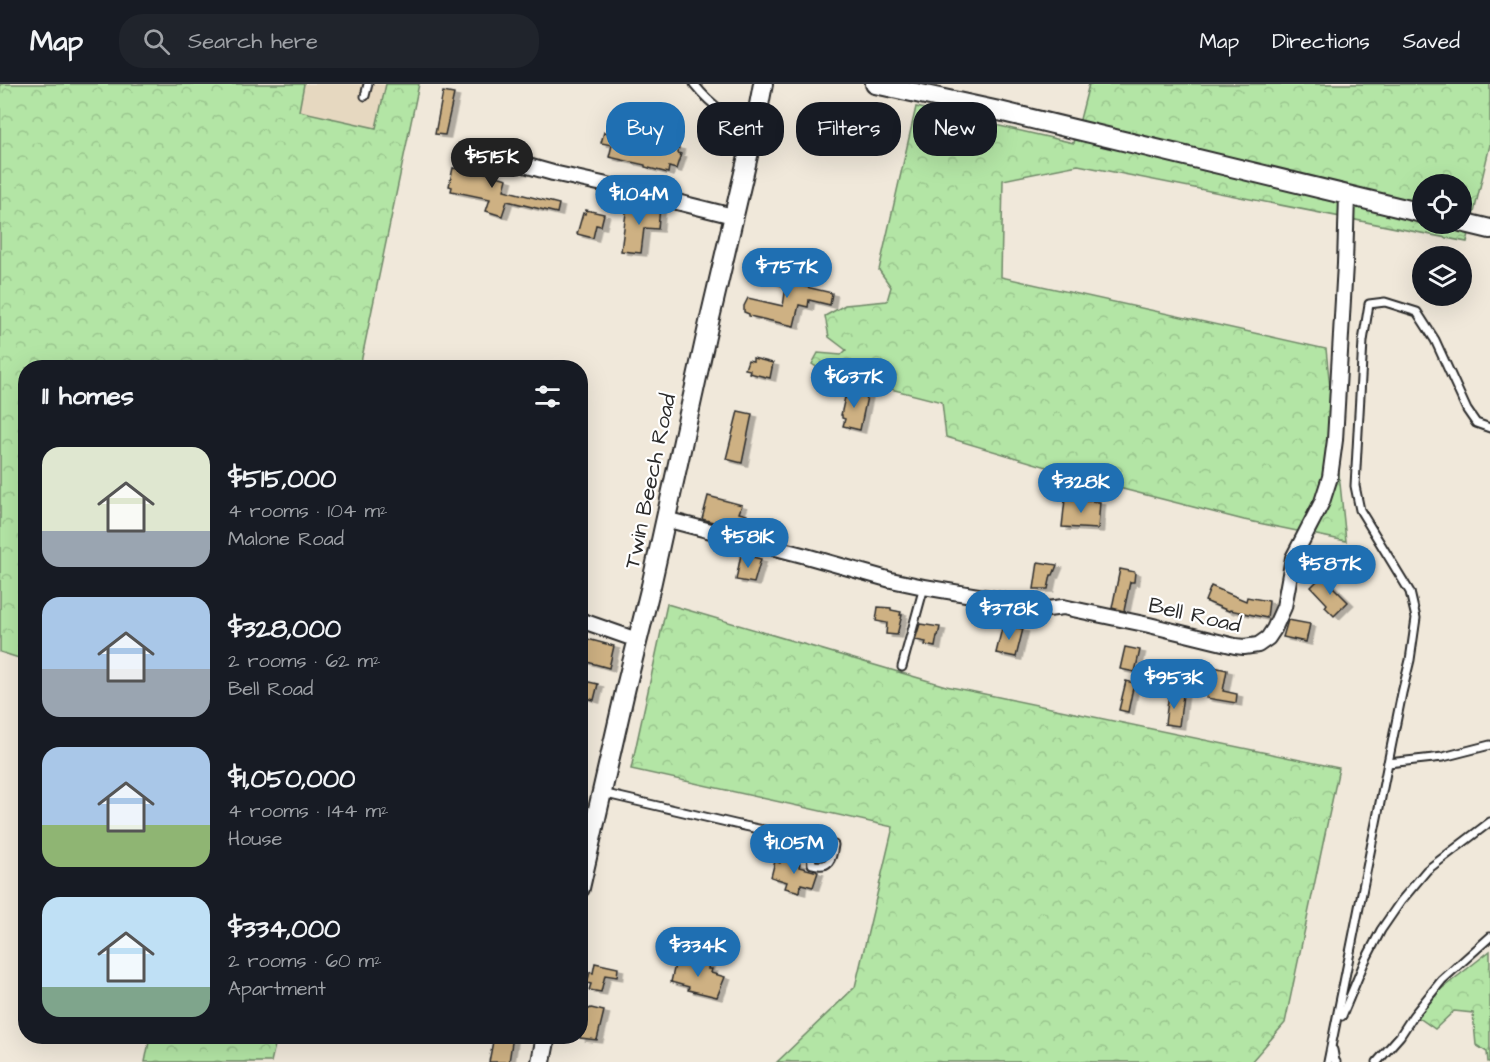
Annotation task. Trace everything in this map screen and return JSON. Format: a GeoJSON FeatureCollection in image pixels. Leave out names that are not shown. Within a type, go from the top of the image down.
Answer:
{"type":"FeatureCollection","features":[{"type":"Feature","properties":{"kind":"street","name":"Twin Beech Road"},"geometry":{"type":"LineString","coordinates":[[760,102],[763,84]]}},
{"type":"Feature","properties":{"kind":"street"},"geometry":{"type":"LineString","coordinates":[[875,84],[918,89],[1011,114],[1412,211]]}},
{"type":"Feature","properties":{"kind":"street"},"geometry":{"type":"LineString","coordinates":[[478,152],[554,173],[733,216]]}},
{"type":"Feature","properties":{"kind":"street","name":"Twin Beech Road"},"geometry":{"type":"LineString","coordinates":[[588,853],[748,156]]}},
{"type":"Feature","properties":{"kind":"street","name":"Bell Road"},"geometry":{"type":"LineString","coordinates":[[665,519],[924,588],[1048,609],[1064,607],[1235,646],[1253,646],[1262,643],[1274,629],[1284,607],[1293,558],[1322,502],[1332,465],[1342,318],[1347,195]]}},
{"type":"Feature","properties":{"kind":"street"},"geometry":{"type":"LineString","coordinates":[[1472,225],[1490,229]]}},
{"type":"Feature","properties":{"kind":"street"},"geometry":{"type":"LineString","coordinates":[[588,623],[637,640]]}},
{"type":"Feature","properties":{"kind":"street"},"geometry":{"type":"LineString","coordinates":[[541,1062],[544,1044]]}},
{"type":"Feature","properties":{"kind":"lane"},"geometry":{"type":"LineString","coordinates":[[365,96],[368,84]]}},
{"type":"Feature","properties":{"kind":"lane"},"geometry":{"type":"LineString","coordinates":[[694,84],[710,102]]}},
{"type":"Feature","properties":{"kind":"lane"},"geometry":{"type":"LineString","coordinates":[[1328,1062],[1410,660],[1416,618],[1410,592],[1360,510],[1355,486],[1362,341],[1370,304],[1385,302],[1417,312],[1435,340],[1467,410],[1476,423],[1490,428]]}},
{"type":"Feature","properties":{"kind":"lane"},"geometry":{"type":"LineString","coordinates":[[902,667],[924,588]]}},
{"type":"Feature","properties":{"kind":"lane"},"geometry":{"type":"LineString","coordinates":[[1389,763],[1443,757],[1490,746]]}},
{"type":"Feature","properties":{"kind":"lane"},"geometry":{"type":"LineString","coordinates":[[602,793],[813,842]]}},
{"type":"Feature","properties":{"kind":"lane"},"geometry":{"type":"LineString","coordinates":[[1336,1062],[1332,1046],[1338,1026],[1364,963],[1381,930],[1427,870],[1490,822]]}},
{"type":"Feature","properties":{"kind":"lane"},"geometry":{"type":"LineString","coordinates":[[1377,1062],[1400,1036],[1425,999],[1442,980],[1490,937]]}},
{"type":"Feature","properties":{"kind":"shaded area"},"geometry":{"type":"Polygon","coordinates":[[[304,84],[386,84],[376,129],[298,111],[304,84]]]}},
{"type":"Feature","properties":{"kind":"green space"},"geometry":{"type":"Polygon","coordinates":[[[0,84],[304,84],[299,111],[376,128],[386,84],[419,84],[361,360],[18,360],[18,658],[0,652],[0,84]]]}},
{"type":"Feature","properties":{"kind":"green space"},"geometry":{"type":"Polygon","coordinates":[[[1089,84],[1490,84],[1490,145],[1472,221],[1472,174],[1412,174],[1412,231],[1078,165],[1003,180],[1001,277],[1326,349],[1346,541],[1244,520],[1111,486],[946,437],[942,402],[824,372],[812,364],[818,353],[841,355],[846,350],[829,337],[825,316],[845,305],[887,301],[891,287],[879,270],[913,120],[913,156],[997,156],[997,125],[1074,143],[1089,84]]]}},
{"type":"Feature","properties":{"kind":"green space"},"geometry":{"type":"Polygon","coordinates":[[[1427,234],[1469,234],[1467,242],[1427,234]]]}},
{"type":"Feature","properties":{"kind":"green space"},"geometry":{"type":"Polygon","coordinates":[[[667,604],[946,686],[1339,768],[1285,1023],[1251,1062],[777,1062],[855,987],[893,827],[631,769],[667,604]]]}},
{"type":"Feature","properties":{"kind":"green space"},"geometry":{"type":"Polygon","coordinates":[[[1490,951],[1490,1062],[1488,1062],[1487,1052],[1476,1045],[1473,1013],[1454,1011],[1435,1029],[1418,1017],[1440,990],[1490,951]]]}},
{"type":"Feature","properties":{"kind":"green space"},"geometry":{"type":"Polygon","coordinates":[[[148,1044],[275,1044],[271,1062],[145,1062],[148,1044]]]}},
{"type":"Feature","properties":{"kind":"building"},"geometry":{"type":"Polygon","coordinates":[[[443,92],[454,94],[445,135],[435,134],[443,92]]]}},
{"type":"Feature","properties":{"kind":"building"},"geometry":{"type":"Polygon","coordinates":[[[604,132],[606,132],[606,144],[601,143],[604,132]]]}},
{"type":"Feature","properties":{"kind":"building"},"geometry":{"type":"Polygon","coordinates":[[[680,156],[676,169],[669,167],[668,173],[609,157],[680,156]]]}},
{"type":"Feature","properties":{"kind":"building"},"geometry":{"type":"Polygon","coordinates":[[[460,160],[484,165],[483,172],[507,179],[504,190],[559,204],[557,213],[507,201],[502,216],[486,211],[490,199],[451,191],[452,187],[449,186],[453,168],[458,169],[460,160]]]}},
{"type":"Feature","properties":{"kind":"building"},"geometry":{"type":"Polygon","coordinates":[[[639,204],[660,207],[658,229],[644,228],[641,253],[621,251],[627,205],[639,206],[639,204]]]}},
{"type":"Feature","properties":{"kind":"building"},"geometry":{"type":"Polygon","coordinates":[[[586,210],[604,214],[601,226],[596,225],[593,238],[577,234],[586,210]]]}},
{"type":"Feature","properties":{"kind":"building"},"geometry":{"type":"Polygon","coordinates":[[[771,269],[805,275],[802,286],[832,293],[830,305],[809,300],[808,307],[799,305],[794,326],[749,316],[744,312],[748,298],[783,306],[786,286],[768,281],[771,269]]]}},
{"type":"Feature","properties":{"kind":"building"},"geometry":{"type":"Polygon","coordinates":[[[753,358],[773,363],[770,378],[749,373],[750,370],[745,369],[748,360],[753,361],[753,358]]]}},
{"type":"Feature","properties":{"kind":"building"},"geometry":{"type":"Polygon","coordinates":[[[852,389],[868,392],[860,430],[843,426],[845,419],[841,415],[845,397],[851,395],[852,389]]]}},
{"type":"Feature","properties":{"kind":"building"},"geometry":{"type":"Polygon","coordinates":[[[738,411],[752,414],[742,463],[726,459],[738,411]]]}},
{"type":"Feature","properties":{"kind":"building"},"geometry":{"type":"Polygon","coordinates":[[[708,496],[742,505],[739,513],[747,515],[744,529],[702,519],[708,496]]]}},
{"type":"Feature","properties":{"kind":"building"},"geometry":{"type":"Polygon","coordinates":[[[1065,499],[1100,502],[1098,529],[1062,527],[1065,499]]]}},
{"type":"Feature","properties":{"kind":"building"},"geometry":{"type":"Polygon","coordinates":[[[741,554],[761,559],[754,583],[736,580],[741,554]]]}},
{"type":"Feature","properties":{"kind":"building"},"geometry":{"type":"Polygon","coordinates":[[[1038,562],[1057,565],[1051,575],[1048,589],[1034,589],[1038,562]]]}},
{"type":"Feature","properties":{"kind":"building"},"geometry":{"type":"Polygon","coordinates":[[[1120,569],[1135,572],[1134,582],[1130,582],[1124,611],[1112,608],[1120,569]]]}},
{"type":"Feature","properties":{"kind":"building"},"geometry":{"type":"Polygon","coordinates":[[[1322,576],[1348,602],[1334,616],[1325,607],[1327,604],[1311,587],[1322,576]]]}},
{"type":"Feature","properties":{"kind":"building"},"geometry":{"type":"Polygon","coordinates":[[[1211,586],[1246,601],[1247,597],[1269,601],[1267,618],[1229,611],[1205,601],[1211,586]]]}},
{"type":"Feature","properties":{"kind":"building"},"geometry":{"type":"Polygon","coordinates":[[[878,607],[901,612],[897,635],[886,634],[887,623],[876,621],[878,607]]]}},
{"type":"Feature","properties":{"kind":"building"},"geometry":{"type":"Polygon","coordinates":[[[1288,620],[1310,624],[1306,642],[1283,637],[1288,620]]]}},
{"type":"Feature","properties":{"kind":"building"},"geometry":{"type":"Polygon","coordinates":[[[920,624],[940,627],[935,647],[915,640],[920,624]]]}},
{"type":"Feature","properties":{"kind":"building"},"geometry":{"type":"Polygon","coordinates":[[[1003,624],[1023,629],[1016,657],[996,653],[1003,624]]]}},
{"type":"Feature","properties":{"kind":"building"},"geometry":{"type":"Polygon","coordinates":[[[588,639],[614,646],[609,668],[588,662],[588,639]]]}},
{"type":"Feature","properties":{"kind":"building"},"geometry":{"type":"Polygon","coordinates":[[[1125,647],[1140,650],[1135,672],[1120,669],[1125,647]]]}},
{"type":"Feature","properties":{"kind":"building"},"geometry":{"type":"Polygon","coordinates":[[[1214,667],[1227,670],[1223,691],[1237,694],[1236,703],[1206,698],[1214,667]]]}},
{"type":"Feature","properties":{"kind":"building"},"geometry":{"type":"Polygon","coordinates":[[[1126,681],[1134,683],[1128,712],[1119,710],[1126,681]]]}},
{"type":"Feature","properties":{"kind":"building"},"geometry":{"type":"Polygon","coordinates":[[[588,682],[598,684],[594,700],[588,698],[588,682]]]}},
{"type":"Feature","properties":{"kind":"building"},"geometry":{"type":"Polygon","coordinates":[[[1169,693],[1183,695],[1179,726],[1165,724],[1169,693]]]}},
{"type":"Feature","properties":{"kind":"building"},"geometry":{"type":"Polygon","coordinates":[[[781,859],[818,872],[813,887],[801,884],[800,892],[785,888],[787,882],[771,877],[775,861],[780,863],[781,859]]]}},
{"type":"Feature","properties":{"kind":"building"},"geometry":{"type":"Polygon","coordinates":[[[701,959],[709,961],[708,969],[712,969],[711,973],[725,977],[717,997],[688,990],[689,987],[671,982],[676,960],[698,967],[701,959]]]}},
{"type":"Feature","properties":{"kind":"building"},"geometry":{"type":"Polygon","coordinates":[[[595,963],[618,968],[617,977],[605,975],[601,992],[589,990],[591,984],[588,983],[588,979],[590,972],[593,973],[595,963]]]}},
{"type":"Feature","properties":{"kind":"building"},"geometry":{"type":"Polygon","coordinates":[[[588,1010],[604,1011],[597,1040],[588,1039],[588,1010]]]}},
{"type":"Feature","properties":{"kind":"building"},"geometry":{"type":"Polygon","coordinates":[[[492,1044],[512,1044],[509,1062],[489,1062],[492,1044]]]}}]}
